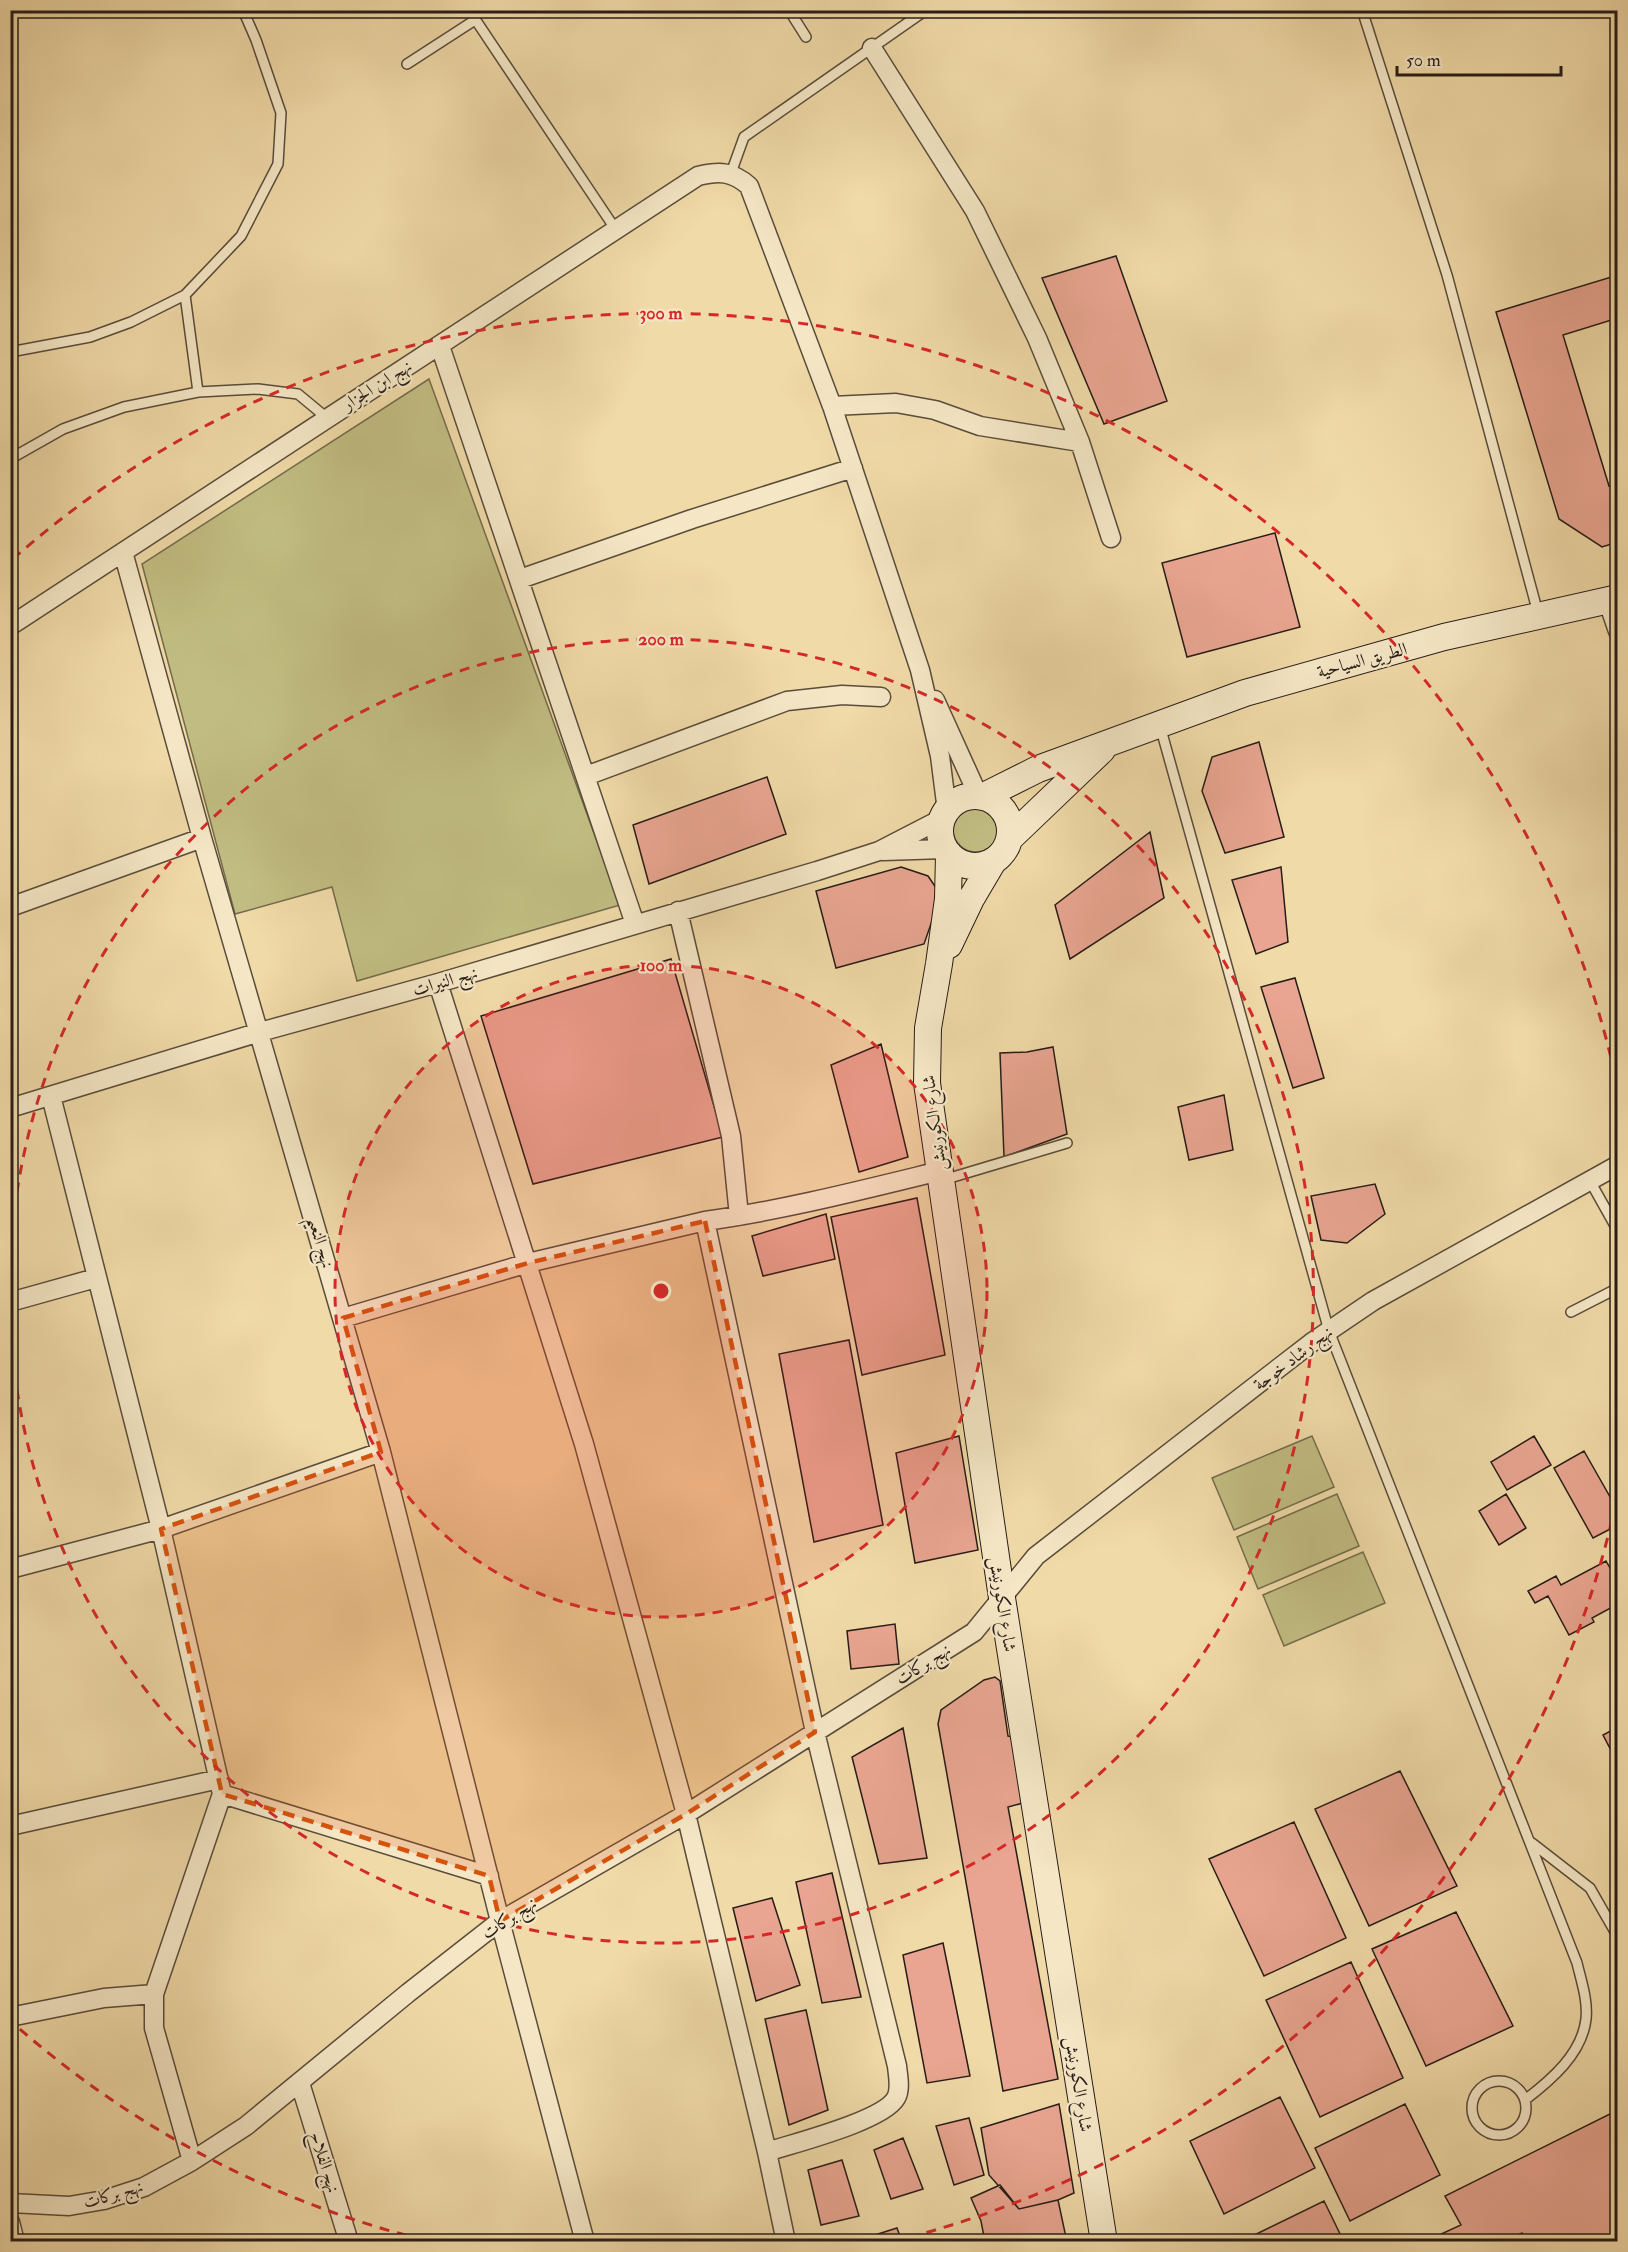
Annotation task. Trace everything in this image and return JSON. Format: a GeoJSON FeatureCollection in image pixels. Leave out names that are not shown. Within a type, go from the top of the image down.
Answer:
{"type":"FeatureCollection","features":[{"type":"Feature","properties":{"kind":"main road","name":"الطريق السياحية"},"geometry":{"type":"LineString","coordinates":[[981,797],[1038,769],[1245,693],[1443,637],[1612,599]]}},
{"type":"Feature","properties":{"kind":"main road","name":"الطريق السياحية"},"geometry":{"type":"LineString","coordinates":[[1009,838],[1111,741]]}},
{"type":"Feature","properties":{"kind":"main road"},"geometry":{"type":"LineString","coordinates":[[981,797],[991,800],[1004,812],[1010,830],[1006,847],[994,860],[975,866],[956,861],[947,852],[940,834],[945,815],[961,800],[981,797]]}},
{"type":"Feature","properties":{"kind":"main road","name":"شارع الكورنيش"},"geometry":{"type":"LineString","coordinates":[[947,852],[948,899],[928,1028],[927,1083],[1002,1598],[1104,2241]]}},
{"type":"Feature","properties":{"kind":"main road","name":"شارع الكورنيش"},"geometry":{"type":"LineString","coordinates":[[939,964],[971,898],[994,860]]}},
{"type":"Feature","properties":{"kind":"street"},"geometry":{"type":"LineString","coordinates":[[872,48],[975,211],[1036,338],[1080,442],[1111,538]]}},
{"type":"Feature","properties":{"kind":"street","name":"نهج ابن الجزار"},"geometry":{"type":"LineString","coordinates":[[10,626],[698,176],[718,172],[731,173]]}},
{"type":"Feature","properties":{"kind":"street"},"geometry":{"type":"LineString","coordinates":[[731,173],[749,186],[832,406],[920,670],[940,756],[945,815],[879,852]]}},
{"type":"Feature","properties":{"kind":"street"},"geometry":{"type":"LineString","coordinates":[[440,346],[635,924]]}},
{"type":"Feature","properties":{"kind":"street"},"geometry":{"type":"LineString","coordinates":[[832,406],[896,403],[935,410],[980,426],[1080,442]]}},
{"type":"Feature","properties":{"kind":"street"},"geometry":{"type":"LineString","coordinates":[[520,579],[692,519],[853,468]]}},
{"type":"Feature","properties":{"kind":"street","name":"نهج النعيم"},"geometry":{"type":"LineString","coordinates":[[123,552],[202,838],[381,1452],[500,1921],[585,2241]]}},
{"type":"Feature","properties":{"kind":"street"},"geometry":{"type":"LineString","coordinates":[[1612,599],[1617,631]]}},
{"type":"Feature","properties":{"kind":"street"},"geometry":{"type":"LineString","coordinates":[[920,670],[981,797]]}},
{"type":"Feature","properties":{"kind":"street"},"geometry":{"type":"LineString","coordinates":[[586,776],[787,701],[842,695],[881,697]]}},
{"type":"Feature","properties":{"kind":"street"},"geometry":{"type":"LineString","coordinates":[[10,907],[202,838]]}},
{"type":"Feature","properties":{"kind":"street"},"geometry":{"type":"LineString","coordinates":[[879,852],[947,852]]}},
{"type":"Feature","properties":{"kind":"street","name":"نهج النيرات"},"geometry":{"type":"LineString","coordinates":[[10,1108],[260,1032],[438,983],[879,852]]}},
{"type":"Feature","properties":{"kind":"street"},"geometry":{"type":"LineString","coordinates":[[678,911],[731,1136],[740,1216]]}},
{"type":"Feature","properties":{"kind":"street"},"geometry":{"type":"LineString","coordinates":[[438,983],[584,1444],[686,1814],[786,2241]]}},
{"type":"Feature","properties":{"kind":"street"},"geometry":{"type":"LineString","coordinates":[[51,1096],[161,1529],[220,1787],[154,1994],[154,2028],[192,2161]]}},
{"type":"Feature","properties":{"kind":"street","name":"نهج رشاد خوجة"},"geometry":{"type":"LineString","coordinates":[[1002,1598],[1036,1556],[1329,1331],[1373,1301],[1617,1165]]}},
{"type":"Feature","properties":{"kind":"street"},"geometry":{"type":"LineString","coordinates":[[343,1318],[528,1263],[705,1221],[940,1176]]}},
{"type":"Feature","properties":{"kind":"street"},"geometry":{"type":"LineString","coordinates":[[705,1221],[815,1732],[897,2066],[899,2086],[897,2097],[880,2112],[861,2121],[767,2152]]}},
{"type":"Feature","properties":{"kind":"street"},"geometry":{"type":"LineString","coordinates":[[10,1302],[96,1278]]}},
{"type":"Feature","properties":{"kind":"street"},"geometry":{"type":"LineString","coordinates":[[10,1569],[161,1529],[381,1452]]}},
{"type":"Feature","properties":{"kind":"street","name":"نهج بركات"},"geometry":{"type":"LineString","coordinates":[[10,2203],[69,2206],[104,2200],[144,2187],[192,2161],[246,2126],[500,1921],[686,1814],[974,1632],[1002,1598]]}},
{"type":"Feature","properties":{"kind":"street"},"geometry":{"type":"LineString","coordinates":[[10,1826],[220,1787],[489,1876]]}},
{"type":"Feature","properties":{"kind":"street"},"geometry":{"type":"LineString","coordinates":[[10,2017],[104,1998],[154,1994]]}},
{"type":"Feature","properties":{"kind":"street","name":"نهج الفلاح"},"geometry":{"type":"LineString","coordinates":[[300,2083],[349,2241]]}},
{"type":"Feature","properties":{"kind":"street"},"geometry":{"type":"LineString","coordinates":[[10,2222],[15,2241]]}},
{"type":"Feature","properties":{"kind":"lane"},"geometry":{"type":"LineString","coordinates":[[10,352],[90,337],[132,322],[185,295],[241,236],[278,164],[281,113],[256,40],[243,10]]}},
{"type":"Feature","properties":{"kind":"lane"},"geometry":{"type":"LineString","coordinates":[[469,10],[616,230]]}},
{"type":"Feature","properties":{"kind":"lane"},"geometry":{"type":"LineString","coordinates":[[789,10],[806,37]]}},
{"type":"Feature","properties":{"kind":"lane"},"geometry":{"type":"LineString","coordinates":[[731,173],[744,136],[926,10]]}},
{"type":"Feature","properties":{"kind":"lane"},"geometry":{"type":"LineString","coordinates":[[1362,10],[1447,275],[1539,616]]}},
{"type":"Feature","properties":{"kind":"lane"},"geometry":{"type":"LineString","coordinates":[[407,64],[475,20]]}},
{"type":"Feature","properties":{"kind":"lane"},"geometry":{"type":"LineString","coordinates":[[185,295],[198,392]]}},
{"type":"Feature","properties":{"kind":"lane"},"geometry":{"type":"LineString","coordinates":[[11,458],[63,429],[124,407],[198,392],[258,389],[298,394],[327,418]]}},
{"type":"Feature","properties":{"kind":"lane"},"geometry":{"type":"LineString","coordinates":[[1159,723],[1329,1331],[1577,1963],[1584,1995],[1586,2020],[1574,2052],[1560,2070],[1525,2100]]}},
{"type":"Feature","properties":{"kind":"lane"},"geometry":{"type":"LineString","coordinates":[[940,1176],[1067,1143]]}},
{"type":"Feature","properties":{"kind":"lane"},"geometry":{"type":"LineString","coordinates":[[1590,1181],[1617,1231]]}},
{"type":"Feature","properties":{"kind":"lane"},"geometry":{"type":"LineString","coordinates":[[1571,1312],[1617,1288]]}},
{"type":"Feature","properties":{"kind":"lane"},"geometry":{"type":"LineString","coordinates":[[1530,1842],[1590,1888],[1617,1936]]}},
{"type":"Feature","properties":{"kind":"lane"},"geometry":{"type":"LineString","coordinates":[[1497,2081],[1514,2085],[1521,2091],[1525,2100],[1524,2119],[1512,2133],[1493,2136],[1485,2132],[1473,2119],[1472,2102],[1475,2094],[1489,2083],[1497,2081]]}},
{"type":"Feature","properties":{"kind":"highlighted area"},"geometry":{"type":"Polygon","coordinates":[[[705,1221],[815,1732],[686,1814],[500,1921],[489,1876],[222,1794],[161,1529],[381,1452],[343,1318],[528,1263],[705,1221]]]}},
{"type":"Feature","properties":{"kind":"shaded area"},"geometry":{"type":"Polygon","coordinates":[[[429,379],[620,905],[357,981],[332,887],[235,914],[142,564],[429,379]]]}},
{"type":"Feature","properties":{"kind":"shaded area"},"geometry":{"type":"Polygon","coordinates":[[[976,806],[992,813],[999,829],[992,845],[976,852],[960,845],[953,829],[960,813],[976,806]]]}},
{"type":"Feature","properties":{"kind":"shaded area"},"geometry":{"type":"Polygon","coordinates":[[[1312,1436],[1334,1487],[1234,1530],[1212,1478],[1312,1436]]]}},
{"type":"Feature","properties":{"kind":"shaded area"},"geometry":{"type":"Polygon","coordinates":[[[1337,1494],[1359,1546],[1258,1589],[1237,1537],[1337,1494]]]}},
{"type":"Feature","properties":{"kind":"shaded area"},"geometry":{"type":"Polygon","coordinates":[[[1363,1552],[1385,1603],[1284,1646],[1263,1595],[1363,1552]]]}},
{"type":"Feature","properties":{"kind":"building"},"geometry":{"type":"Polygon","coordinates":[[[1116,256],[1167,401],[1104,424],[1042,278],[1116,256]]]}},
{"type":"Feature","properties":{"kind":"building"},"geometry":{"type":"Polygon","coordinates":[[[1618,275],[1618,318],[1563,335],[1609,486],[1618,484],[1618,542],[1602,547],[1559,519],[1496,312],[1618,275]]]}},
{"type":"Feature","properties":{"kind":"building"},"geometry":{"type":"Polygon","coordinates":[[[1275,533],[1300,627],[1187,657],[1162,563],[1275,533]]]}},
{"type":"Feature","properties":{"kind":"building"},"geometry":{"type":"Polygon","coordinates":[[[1259,742],[1284,837],[1225,853],[1202,791],[1212,757],[1259,742]]]}},
{"type":"Feature","properties":{"kind":"building"},"geometry":{"type":"Polygon","coordinates":[[[767,777],[786,834],[649,884],[633,825],[767,777]]]}},
{"type":"Feature","properties":{"kind":"building"},"geometry":{"type":"Polygon","coordinates":[[[1150,832],[1164,898],[1070,959],[1055,905],[1150,832]]]}},
{"type":"Feature","properties":{"kind":"building"},"geometry":{"type":"Polygon","coordinates":[[[901,867],[928,876],[941,895],[924,944],[836,968],[816,891],[901,867]]]}},
{"type":"Feature","properties":{"kind":"building"},"geometry":{"type":"Polygon","coordinates":[[[1281,867],[1288,942],[1256,954],[1232,880],[1281,867]]]}},
{"type":"Feature","properties":{"kind":"building"},"geometry":{"type":"Polygon","coordinates":[[[671,959],[723,1137],[533,1184],[481,1016],[671,959]]]}},
{"type":"Feature","properties":{"kind":"building"},"geometry":{"type":"Polygon","coordinates":[[[1295,978],[1324,1078],[1293,1088],[1261,987],[1295,978]]]}},
{"type":"Feature","properties":{"kind":"building"},"geometry":{"type":"Polygon","coordinates":[[[881,1044],[908,1157],[859,1172],[831,1065],[881,1044]]]}},
{"type":"Feature","properties":{"kind":"building"},"geometry":{"type":"Polygon","coordinates":[[[1053,1047],[1067,1134],[1004,1157],[1000,1053],[1027,1052],[1053,1047]]]}},
{"type":"Feature","properties":{"kind":"building"},"geometry":{"type":"Polygon","coordinates":[[[1224,1095],[1233,1150],[1189,1160],[1178,1107],[1224,1095]]]}},
{"type":"Feature","properties":{"kind":"building"},"geometry":{"type":"Polygon","coordinates":[[[1375,1184],[1385,1214],[1347,1243],[1321,1240],[1311,1196],[1375,1184]]]}},
{"type":"Feature","properties":{"kind":"building"},"geometry":{"type":"Polygon","coordinates":[[[917,1198],[945,1355],[862,1375],[831,1217],[917,1198]]]}},
{"type":"Feature","properties":{"kind":"building"},"geometry":{"type":"Polygon","coordinates":[[[826,1214],[835,1259],[763,1276],[752,1236],[826,1214]]]}},
{"type":"Feature","properties":{"kind":"building"},"geometry":{"type":"Polygon","coordinates":[[[849,1340],[883,1525],[814,1542],[779,1354],[849,1340]]]}},
{"type":"Feature","properties":{"kind":"building"},"geometry":{"type":"Polygon","coordinates":[[[959,1436],[978,1550],[915,1563],[896,1453],[959,1436]]]}},
{"type":"Feature","properties":{"kind":"building"},"geometry":{"type":"Polygon","coordinates":[[[1534,1436],[1551,1465],[1507,1490],[1491,1462],[1534,1436]]]}},
{"type":"Feature","properties":{"kind":"building"},"geometry":{"type":"Polygon","coordinates":[[[1584,1451],[1618,1511],[1618,1525],[1593,1538],[1554,1468],[1584,1451]]]}},
{"type":"Feature","properties":{"kind":"building"},"geometry":{"type":"Polygon","coordinates":[[[1506,1494],[1526,1528],[1499,1545],[1479,1511],[1506,1494]]]}},
{"type":"Feature","properties":{"kind":"building"},"geometry":{"type":"Polygon","coordinates":[[[1606,1561],[1618,1582],[1618,1604],[1592,1618],[1594,1622],[1569,1635],[1548,1596],[1535,1603],[1528,1591],[1556,1576],[1561,1585],[1606,1561]]]}},
{"type":"Feature","properties":{"kind":"building"},"geometry":{"type":"Polygon","coordinates":[[[895,1624],[899,1664],[851,1669],[847,1631],[895,1624]]]}},
{"type":"Feature","properties":{"kind":"building"},"geometry":{"type":"Polygon","coordinates":[[[995,1677],[1000,1681],[1008,1736],[1016,1737],[1023,1803],[1008,1807],[1058,2079],[1003,2091],[938,1724],[941,1710],[984,1680],[995,1677]]]}},
{"type":"Feature","properties":{"kind":"building"},"geometry":{"type":"Polygon","coordinates":[[[1618,1727],[1618,1754],[1614,1756],[1603,1735],[1618,1727]]]}},
{"type":"Feature","properties":{"kind":"building"},"geometry":{"type":"Polygon","coordinates":[[[903,1728],[927,1858],[879,1864],[852,1757],[903,1728]]]}},
{"type":"Feature","properties":{"kind":"building"},"geometry":{"type":"Polygon","coordinates":[[[1400,1771],[1457,1886],[1369,1926],[1315,1809],[1400,1771]]]}},
{"type":"Feature","properties":{"kind":"building"},"geometry":{"type":"Polygon","coordinates":[[[1294,1822],[1346,1938],[1264,1976],[1209,1859],[1294,1822]]]}},
{"type":"Feature","properties":{"kind":"building"},"geometry":{"type":"Polygon","coordinates":[[[832,1873],[861,1997],[822,2003],[796,1882],[832,1873]]]}},
{"type":"Feature","properties":{"kind":"building"},"geometry":{"type":"Polygon","coordinates":[[[772,1898],[800,1985],[756,2001],[733,1908],[772,1898]]]}},
{"type":"Feature","properties":{"kind":"building"},"geometry":{"type":"Polygon","coordinates":[[[1456,1912],[1513,2026],[1426,2066],[1372,1949],[1456,1912]]]}},
{"type":"Feature","properties":{"kind":"building"},"geometry":{"type":"Polygon","coordinates":[[[943,1943],[970,2076],[927,2083],[903,1955],[943,1943]]]}},
{"type":"Feature","properties":{"kind":"building"},"geometry":{"type":"Polygon","coordinates":[[[1351,1962],[1403,2078],[1320,2117],[1266,2000],[1351,1962]]]}},
{"type":"Feature","properties":{"kind":"building"},"geometry":{"type":"Polygon","coordinates":[[[806,2010],[828,2110],[789,2125],[765,2019],[806,2010]]]}},
{"type":"Feature","properties":{"kind":"building"},"geometry":{"type":"Polygon","coordinates":[[[1280,2097],[1315,2168],[1224,2214],[1190,2141],[1280,2097]]]}},
{"type":"Feature","properties":{"kind":"building"},"geometry":{"type":"Polygon","coordinates":[[[1059,2104],[1074,2193],[1058,2200],[1019,2209],[989,2175],[981,2128],[1059,2104]]]}},
{"type":"Feature","properties":{"kind":"building"},"geometry":{"type":"Polygon","coordinates":[[[1405,2104],[1440,2175],[1350,2221],[1315,2148],[1405,2104]]]}},
{"type":"Feature","properties":{"kind":"building"},"geometry":{"type":"Polygon","coordinates":[[[1618,2110],[1618,2242],[1526,2242],[1522,2233],[1504,2242],[1424,2242],[1461,2225],[1445,2196],[1618,2110]]]}},
{"type":"Feature","properties":{"kind":"building"},"geometry":{"type":"Polygon","coordinates":[[[969,2118],[984,2175],[954,2185],[936,2126],[969,2118]]]}},
{"type":"Feature","properties":{"kind":"building"},"geometry":{"type":"Polygon","coordinates":[[[903,2138],[923,2189],[891,2199],[874,2150],[903,2138]]]}},
{"type":"Feature","properties":{"kind":"building"},"geometry":{"type":"Polygon","coordinates":[[[842,2160],[859,2216],[821,2225],[808,2170],[842,2160]]]}},
{"type":"Feature","properties":{"kind":"building"},"geometry":{"type":"Polygon","coordinates":[[[1000,2185],[1019,2209],[1058,2200],[1067,2242],[985,2242],[981,2221],[971,2198],[1000,2185]]]}},
{"type":"Feature","properties":{"kind":"building"},"geometry":{"type":"Polygon","coordinates":[[[1324,2201],[1344,2242],[1240,2242],[1324,2201]]]}},
{"type":"Feature","properties":{"kind":"building"},"geometry":{"type":"Polygon","coordinates":[[[897,2228],[902,2242],[860,2242],[859,2240],[897,2228]]]}}]}
